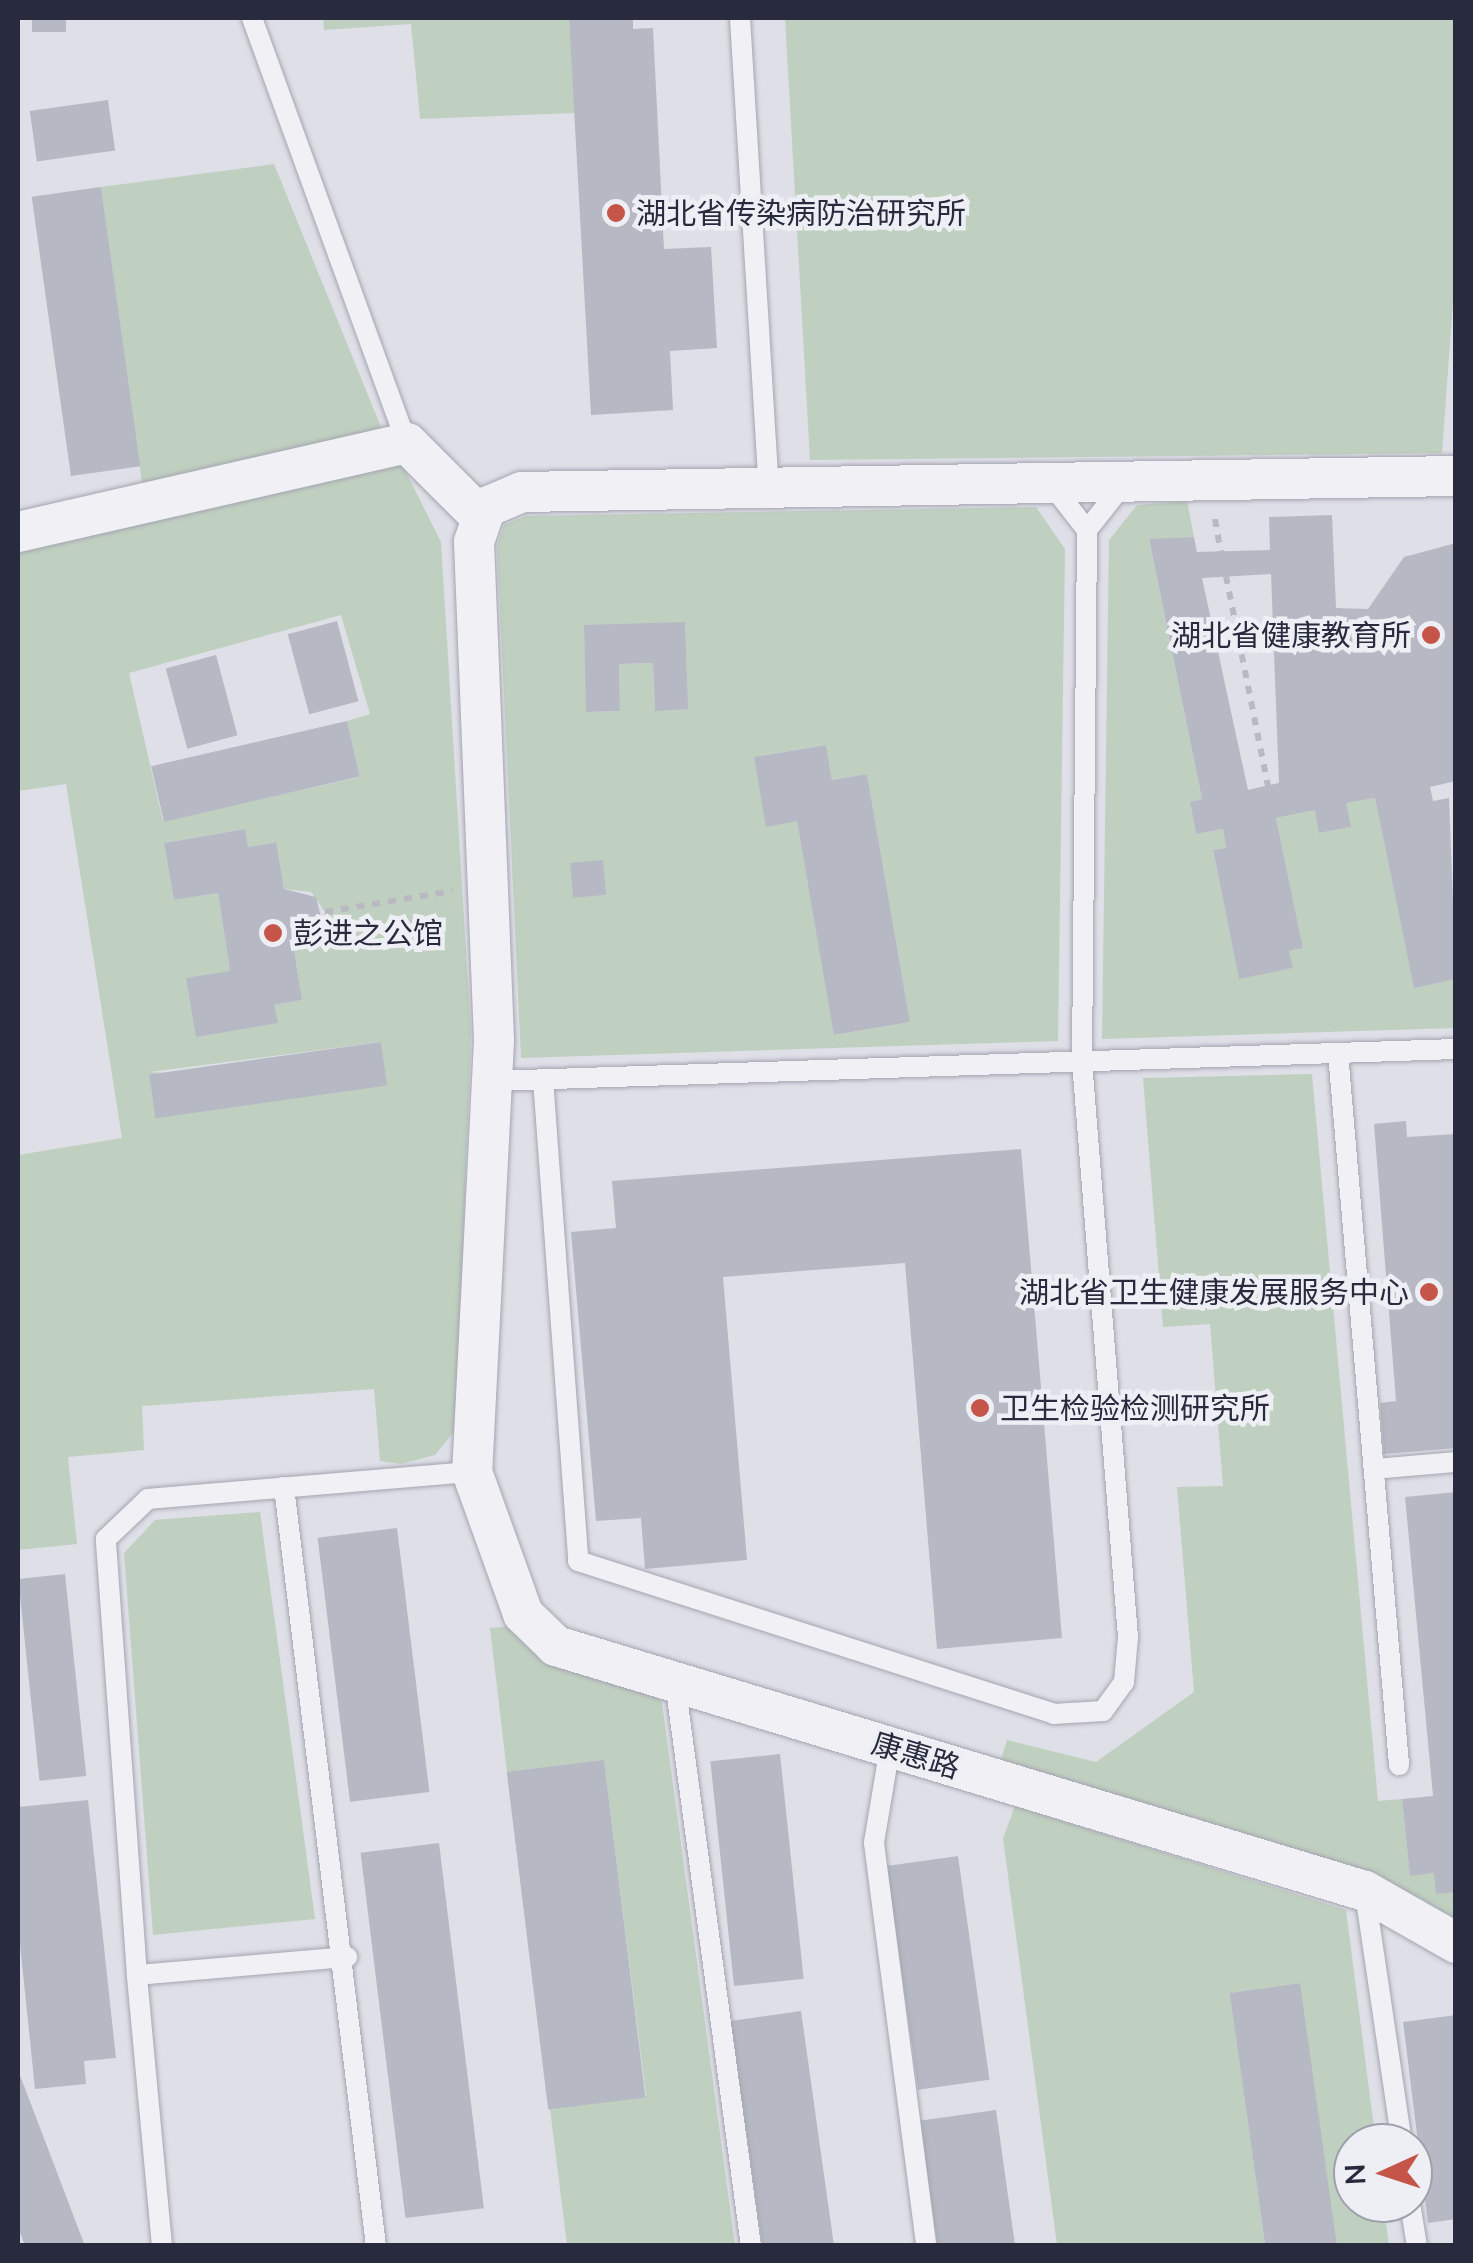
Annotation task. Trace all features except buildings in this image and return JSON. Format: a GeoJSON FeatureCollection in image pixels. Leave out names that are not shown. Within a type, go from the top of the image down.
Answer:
{"type":"FeatureCollection","features":[{"type":"Feature","properties":{"kind":"street"},"geometry":{"type":"LineString","coordinates":[[18,532],[407,443],[480,516]]}},
{"type":"Feature","properties":{"kind":"street"},"geometry":{"type":"LineString","coordinates":[[472,1472],[492,1081],[480,516],[494,499],[522,492],[1456,476]]}},
{"type":"Feature","properties":{"kind":"street","name":"康惠路"},"geometry":{"type":"LineString","coordinates":[[472,1472],[531,1626],[556,1646],[1364,1891],[1456,1943]]}},
{"type":"Feature","properties":{"kind":"lane"},"geometry":{"type":"LineString","coordinates":[[252,18],[407,443]]}},
{"type":"Feature","properties":{"kind":"lane"},"geometry":{"type":"LineString","coordinates":[[740,18],[769,488]]}},
{"type":"Feature","properties":{"kind":"lane"},"geometry":{"type":"LineString","coordinates":[[544,1080],[578,1562],[1074,1717],[1117,1698],[1128,1649],[1082,1061],[1087,530],[1125,482]]}},
{"type":"Feature","properties":{"kind":"lane"},"geometry":{"type":"LineString","coordinates":[[1050,483],[1087,530]]}},
{"type":"Feature","properties":{"kind":"lane"},"geometry":{"type":"LineString","coordinates":[[492,1081],[1456,1048]]}},
{"type":"Feature","properties":{"kind":"lane"},"geometry":{"type":"LineString","coordinates":[[1338,1052],[1399,1766]]}},
{"type":"Feature","properties":{"kind":"lane"},"geometry":{"type":"LineString","coordinates":[[1374,1470],[1456,1462]]}},
{"type":"Feature","properties":{"kind":"lane"},"geometry":{"type":"LineString","coordinates":[[162,2246],[106,1539],[148,1499],[472,1472]]}},
{"type":"Feature","properties":{"kind":"lane"},"geometry":{"type":"LineString","coordinates":[[284,1487],[346,1958],[376,2246]]}},
{"type":"Feature","properties":{"kind":"lane"},"geometry":{"type":"LineString","coordinates":[[675,1682],[751,2246]]}},
{"type":"Feature","properties":{"kind":"lane"},"geometry":{"type":"LineString","coordinates":[[890,1746],[874,1843],[926,2246]]}},
{"type":"Feature","properties":{"kind":"lane"},"geometry":{"type":"LineString","coordinates":[[1364,1891],[1399,2123]]}},
{"type":"Feature","properties":{"kind":"lane"},"geometry":{"type":"LineString","coordinates":[[138,1976],[346,1958]]}},
{"type":"Feature","properties":{"kind":"path"},"geometry":{"type":"LineString","coordinates":[[1226,576],[1268,786]]}},
{"type":"Feature","properties":{"kind":"path"},"geometry":{"type":"LineString","coordinates":[[325,912],[488,886]]}},
{"type":"Feature","properties":{"kind":"green space"},"geometry":{"type":"Polygon","coordinates":[[[323,18],[569,18],[575,113],[420,119],[411,24],[324,30],[323,18]]]}},
{"type":"Feature","properties":{"kind":"green space"},"geometry":{"type":"Polygon","coordinates":[[[785,18],[1455,18],[1456,260],[1442,453],[810,460],[785,18]]]}},
{"type":"Feature","properties":{"kind":"green space"},"geometry":{"type":"Polygon","coordinates":[[[274,164],[383,432],[143,490],[101,187],[274,164]]]}},
{"type":"Feature","properties":{"kind":"green space"},"geometry":{"type":"Polygon","coordinates":[[[399,458],[441,542],[471,1032],[456,1429],[435,1455],[401,1464],[380,1461],[374,1389],[142,1406],[144,1450],[68,1457],[77,1544],[18,1550],[18,1155],[122,1138],[66,784],[18,791],[18,547],[399,458]],[[341,615],[129,673],[163,821],[360,777],[347,721],[370,714],[341,615]],[[244,829],[164,843],[174,900],[218,893],[230,971],[277,1023],[274,1005],[302,1000],[294,950],[320,937],[325,912],[311,892],[284,889],[275,842],[248,847],[244,829]],[[381,1042],[149,1072],[386,1086],[381,1042]]]}},
{"type":"Feature","properties":{"kind":"green space"},"geometry":{"type":"Polygon","coordinates":[[[1187,501],[1194,537],[1149,540],[1202,799],[1190,802],[1196,834],[1223,829],[1226,848],[1213,851],[1239,978],[1292,968],[1289,951],[1303,948],[1276,818],[1315,810],[1320,833],[1350,827],[1346,803],[1375,798],[1414,987],[1455,979],[1455,1028],[1102,1039],[1109,540],[1137,505],[1187,501]]]}},
{"type":"Feature","properties":{"kind":"green space"},"geometry":{"type":"Polygon","coordinates":[[[1036,507],[1065,549],[1058,1041],[521,1058],[497,546],[504,525],[526,516],[1036,507]],[[685,623],[584,626],[587,712],[620,711],[619,664],[653,663],[655,710],[687,709],[685,623]],[[826,745],[755,757],[766,826],[797,821],[835,1035],[910,1022],[867,774],[832,780],[826,745]]]}},
{"type":"Feature","properties":{"kind":"green space"},"geometry":{"type":"Polygon","coordinates":[[[1312,1074],[1378,1801],[1402,1799],[1410,1875],[1434,1873],[1455,1892],[1455,1930],[998,1769],[1007,1740],[1096,1762],[1194,1692],[1177,1487],[1223,1486],[1210,1324],[1163,1327],[1143,1078],[1312,1074]]]}},
{"type":"Feature","properties":{"kind":"green space"},"geometry":{"type":"Polygon","coordinates":[[[260,1512],[315,1919],[153,1935],[124,1553],[155,1520],[260,1512]]]}},
{"type":"Feature","properties":{"kind":"green space"},"geometry":{"type":"Polygon","coordinates":[[[515,1626],[661,1695],[735,2245],[567,2245],[550,2109],[646,2096],[604,1761],[507,1772],[490,1628],[515,1626]]]}},
{"type":"Feature","properties":{"kind":"green space"},"geometry":{"type":"Polygon","coordinates":[[[1015,1806],[1346,1910],[1373,2123],[1333,2123],[1333,2223],[1386,2223],[1389,2245],[1335,2245],[1299,1983],[1230,1993],[1265,2245],[1057,2245],[1003,1838],[1015,1806]]]}},
{"type":"Feature","properties":{"kind":"place","name":"湖北省传染病防治研究所"},"geometry":{"type":"Point","coordinates":[616,213]}},
{"type":"Feature","properties":{"kind":"place","name":"湖北省健康教育所"},"geometry":{"type":"Point","coordinates":[1431,635]}},
{"type":"Feature","properties":{"kind":"place","name":"彭进之公馆"},"geometry":{"type":"Point","coordinates":[273,933]}},
{"type":"Feature","properties":{"kind":"place","name":"湖北省卫生健康发展服务中心"},"geometry":{"type":"Point","coordinates":[1429,1292]}},
{"type":"Feature","properties":{"kind":"place","name":"卫生检验检测研究所"},"geometry":{"type":"Point","coordinates":[980,1408]}}]}
